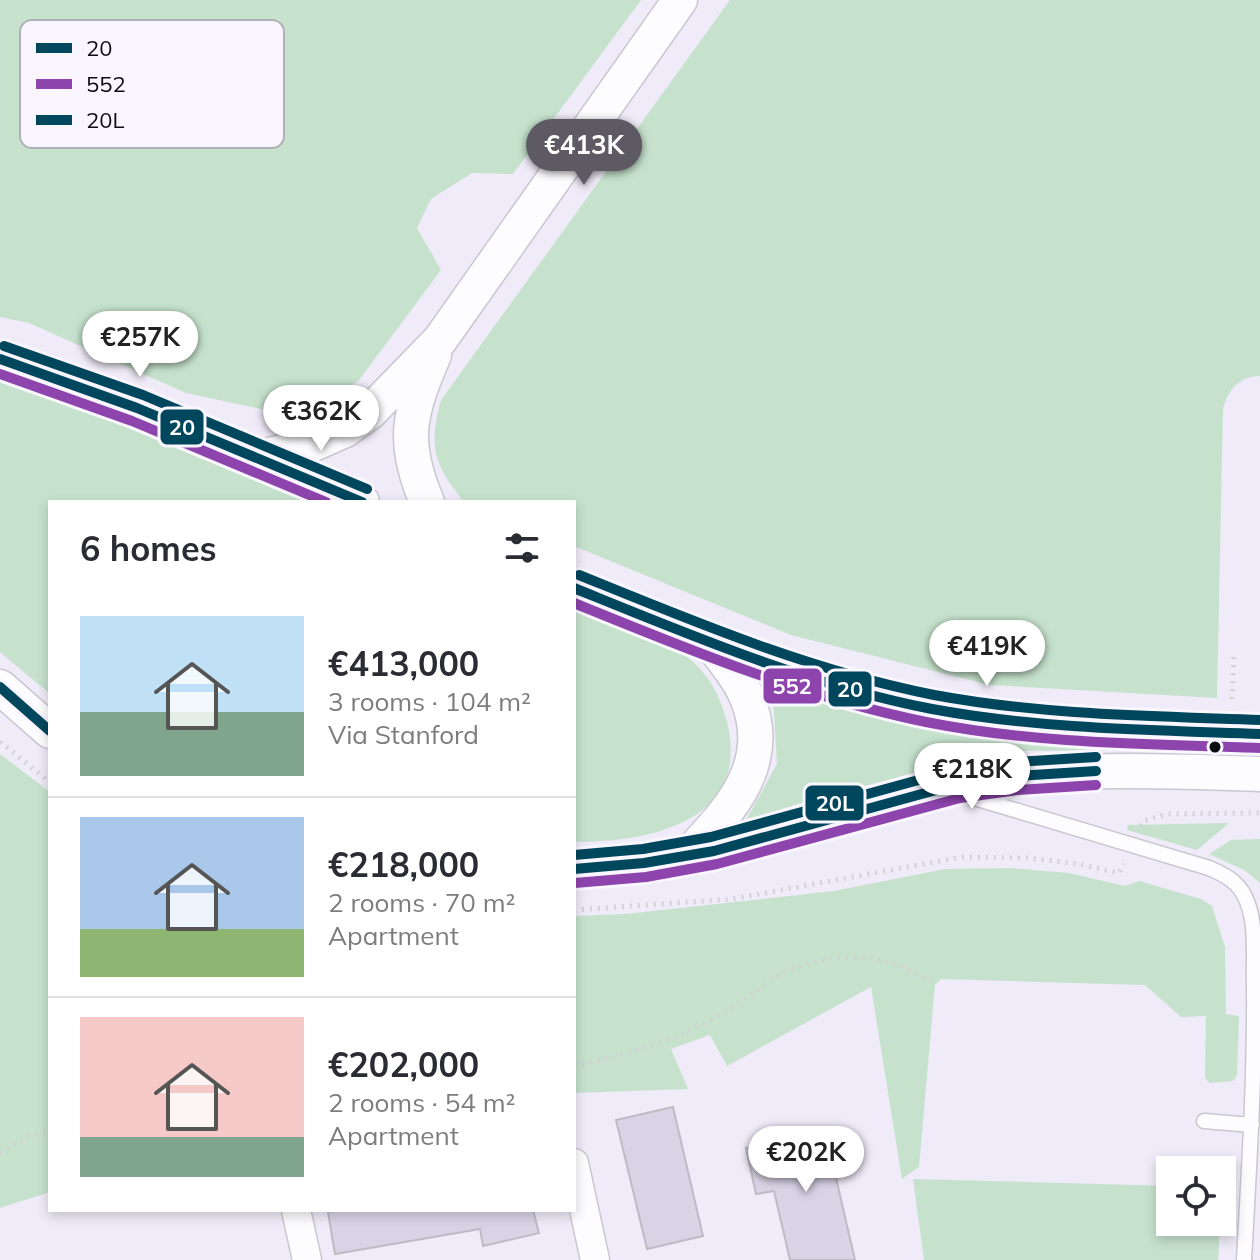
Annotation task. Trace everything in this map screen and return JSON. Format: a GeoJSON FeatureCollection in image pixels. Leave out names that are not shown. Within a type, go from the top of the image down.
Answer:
{"type":"FeatureCollection","features":[{"type":"Feature","properties":{"kind":"street"},"geometry":{"type":"LineString","coordinates":[[257,458],[311,445],[345,430],[370,412],[440,340],[680,0]]}},
{"type":"Feature","properties":{"kind":"street"},"geometry":{"type":"LineString","coordinates":[[426,500],[413,464],[411,417],[440,340]]}},
{"type":"Feature","properties":{"kind":"street"},"geometry":{"type":"LineString","coordinates":[[0,359],[98,394],[357,500]]}},
{"type":"Feature","properties":{"kind":"street"},"geometry":{"type":"LineString","coordinates":[[576,589],[711,643],[844,689],[958,713],[1080,727],[1260,734]]}},
{"type":"Feature","properties":{"kind":"street"},"geometry":{"type":"LineString","coordinates":[[686,857],[734,803],[747,778],[754,749],[754,726],[749,702],[711,643]]}},
{"type":"Feature","properties":{"kind":"street"},"geometry":{"type":"LineString","coordinates":[[0,687],[48,729]]}},
{"type":"Feature","properties":{"kind":"street"},"geometry":{"type":"LineString","coordinates":[[576,869],[624,867],[686,857],[937,789],[1010,776],[1069,771],[1260,774]]}},
{"type":"Feature","properties":{"kind":"street"},"geometry":{"type":"LineString","coordinates":[[576,1172],[595,1260]]}},
{"type":"Feature","properties":{"kind":"street"},"geometry":{"type":"LineString","coordinates":[[296,1212],[307,1260]]}},
{"type":"Feature","properties":{"kind":"lane"},"geometry":{"type":"LineString","coordinates":[[937,789],[986,799],[1209,868],[1224,875],[1243,894],[1253,939],[1255,1077],[1244,1260]]}},
{"type":"Feature","properties":{"kind":"lane"},"geometry":{"type":"LineString","coordinates":[[1204,1121],[1252,1125]]}},
{"type":"Feature","properties":{"kind":"path"},"geometry":{"type":"LineString","coordinates":[[1232,699],[1234,657]]}},
{"type":"Feature","properties":{"kind":"path"},"geometry":{"type":"LineString","coordinates":[[0,742],[48,780]]}},
{"type":"Feature","properties":{"kind":"path"},"geometry":{"type":"LineString","coordinates":[[576,910],[732,899],[962,857],[1028,858],[1119,873],[1143,821],[1167,814],[1260,813]]}},
{"type":"Feature","properties":{"kind":"path"},"geometry":{"type":"LineString","coordinates":[[576,1065],[609,1059],[679,1034],[722,1014],[784,973],[808,964],[840,958],[870,959],[897,965],[935,984]]}},
{"type":"Feature","properties":{"kind":"path"},"geometry":{"type":"LineString","coordinates":[[0,1153],[29,1136],[48,1131]]}},
{"type":"Feature","properties":{"kind":"green space"},"geometry":{"type":"Polygon","coordinates":[[[0,0],[641,0],[513,174],[472,173],[431,199],[417,228],[441,270],[359,380],[318,412],[266,410],[186,393],[29,323],[0,317],[0,0]]]}},
{"type":"Feature","properties":{"kind":"green space"},"geometry":{"type":"Polygon","coordinates":[[[730,0],[1260,0],[1260,376],[1240,381],[1228,396],[1223,409],[1217,698],[990,685],[791,635],[576,547],[576,500],[462,500],[446,477],[436,455],[435,431],[441,400],[730,0]]]}},
{"type":"Feature","properties":{"kind":"green space"},"geometry":{"type":"Polygon","coordinates":[[[0,380],[47,392],[317,500],[48,500],[48,692],[0,652],[0,380]]]}},
{"type":"Feature","properties":{"kind":"green space"},"geometry":{"type":"Polygon","coordinates":[[[576,607],[675,648],[701,670],[721,703],[731,756],[724,783],[709,804],[688,820],[662,830],[603,841],[576,842],[576,607]]]}},
{"type":"Feature","properties":{"kind":"green space"},"geometry":{"type":"Polygon","coordinates":[[[761,679],[894,722],[1136,750],[1000,751],[746,820],[777,764],[773,697],[761,679]]]}},
{"type":"Feature","properties":{"kind":"green space"},"geometry":{"type":"Polygon","coordinates":[[[0,754],[48,790],[48,1193],[0,1208],[0,754]]]}},
{"type":"Feature","properties":{"kind":"green space"},"geometry":{"type":"Polygon","coordinates":[[[1229,823],[1197,850],[1127,830],[1128,825],[1229,823]]]}},
{"type":"Feature","properties":{"kind":"green space"},"geometry":{"type":"Polygon","coordinates":[[[1260,839],[1260,883],[1246,871],[1209,854],[1231,840],[1260,839]]]}},
{"type":"Feature","properties":{"kind":"green space"},"geometry":{"type":"Polygon","coordinates":[[[1010,868],[1069,873],[1125,886],[1139,881],[1201,899],[1212,906],[1225,947],[1226,1014],[1239,1016],[1237,1075],[1233,1081],[1210,1083],[1205,1078],[1206,1016],[1181,1017],[1145,985],[942,979],[935,984],[919,1167],[902,1179],[871,987],[727,1066],[710,1035],[671,1049],[688,1089],[576,1093],[576,916],[626,914],[834,891],[945,869],[1010,868]]]}},
{"type":"Feature","properties":{"kind":"green space"},"geometry":{"type":"Polygon","coordinates":[[[913,1179],[1156,1186],[1156,1236],[1219,1236],[1218,1260],[924,1260],[913,1179]]]}},
{"type":"Feature","properties":{"kind":"building"},"geometry":{"type":"Polygon","coordinates":[[[673,1107],[703,1236],[647,1249],[616,1120],[673,1107]]]}},
{"type":"Feature","properties":{"kind":"building"},"geometry":{"type":"Polygon","coordinates":[[[837,1130],[846,1176],[836,1178],[855,1260],[790,1260],[774,1191],[756,1194],[746,1148],[837,1130]]]}},
{"type":"Feature","properties":{"kind":"building"},"geometry":{"type":"Polygon","coordinates":[[[328,1212],[534,1212],[539,1233],[483,1246],[480,1229],[335,1254],[328,1212]]]}},
{"type":"Feature","properties":{"kind":"transit line","name":"20L"},"geometry":{"type":"LineString","coordinates":[[4,346],[143,395],[367,489]]}},
{"type":"Feature","properties":{"kind":"transit line","name":"20"},"geometry":{"type":"LineString","coordinates":[[0,359],[137,408],[357,500]]}},
{"type":"Feature","properties":{"kind":"transit line","name":"552"},"geometry":{"type":"LineString","coordinates":[[0,374],[132,421],[321,500]]}},
{"type":"Feature","properties":{"kind":"transit line","name":"20L"},"geometry":{"type":"LineString","coordinates":[[579,575],[798,659],[934,695],[1056,711],[1260,720]]}},
{"type":"Feature","properties":{"kind":"transit line","name":"20"},"geometry":{"type":"LineString","coordinates":[[576,589],[795,673],[932,709],[1054,725],[1260,734]]}},
{"type":"Feature","properties":{"kind":"transit line","name":"552"},"geometry":{"type":"LineString","coordinates":[[576,604],[791,686],[926,722],[1050,739],[1260,748]]}},
{"type":"Feature","properties":{"kind":"transit line","name":"20"},"geometry":{"type":"LineString","coordinates":[[0,687],[48,729]]}},
{"type":"Feature","properties":{"kind":"transit line","name":"20L"},"geometry":{"type":"LineString","coordinates":[[576,855],[643,849],[711,837],[955,770],[1015,762],[1096,757]]}},
{"type":"Feature","properties":{"kind":"transit line","name":"20"},"geometry":{"type":"LineString","coordinates":[[576,869],[644,863],[714,851],[958,784],[1017,776],[1096,771]]}},
{"type":"Feature","properties":{"kind":"transit line","name":"552"},"geometry":{"type":"LineString","coordinates":[[576,883],[646,877],[717,864],[960,798],[1018,790],[1096,785]]}}]}
